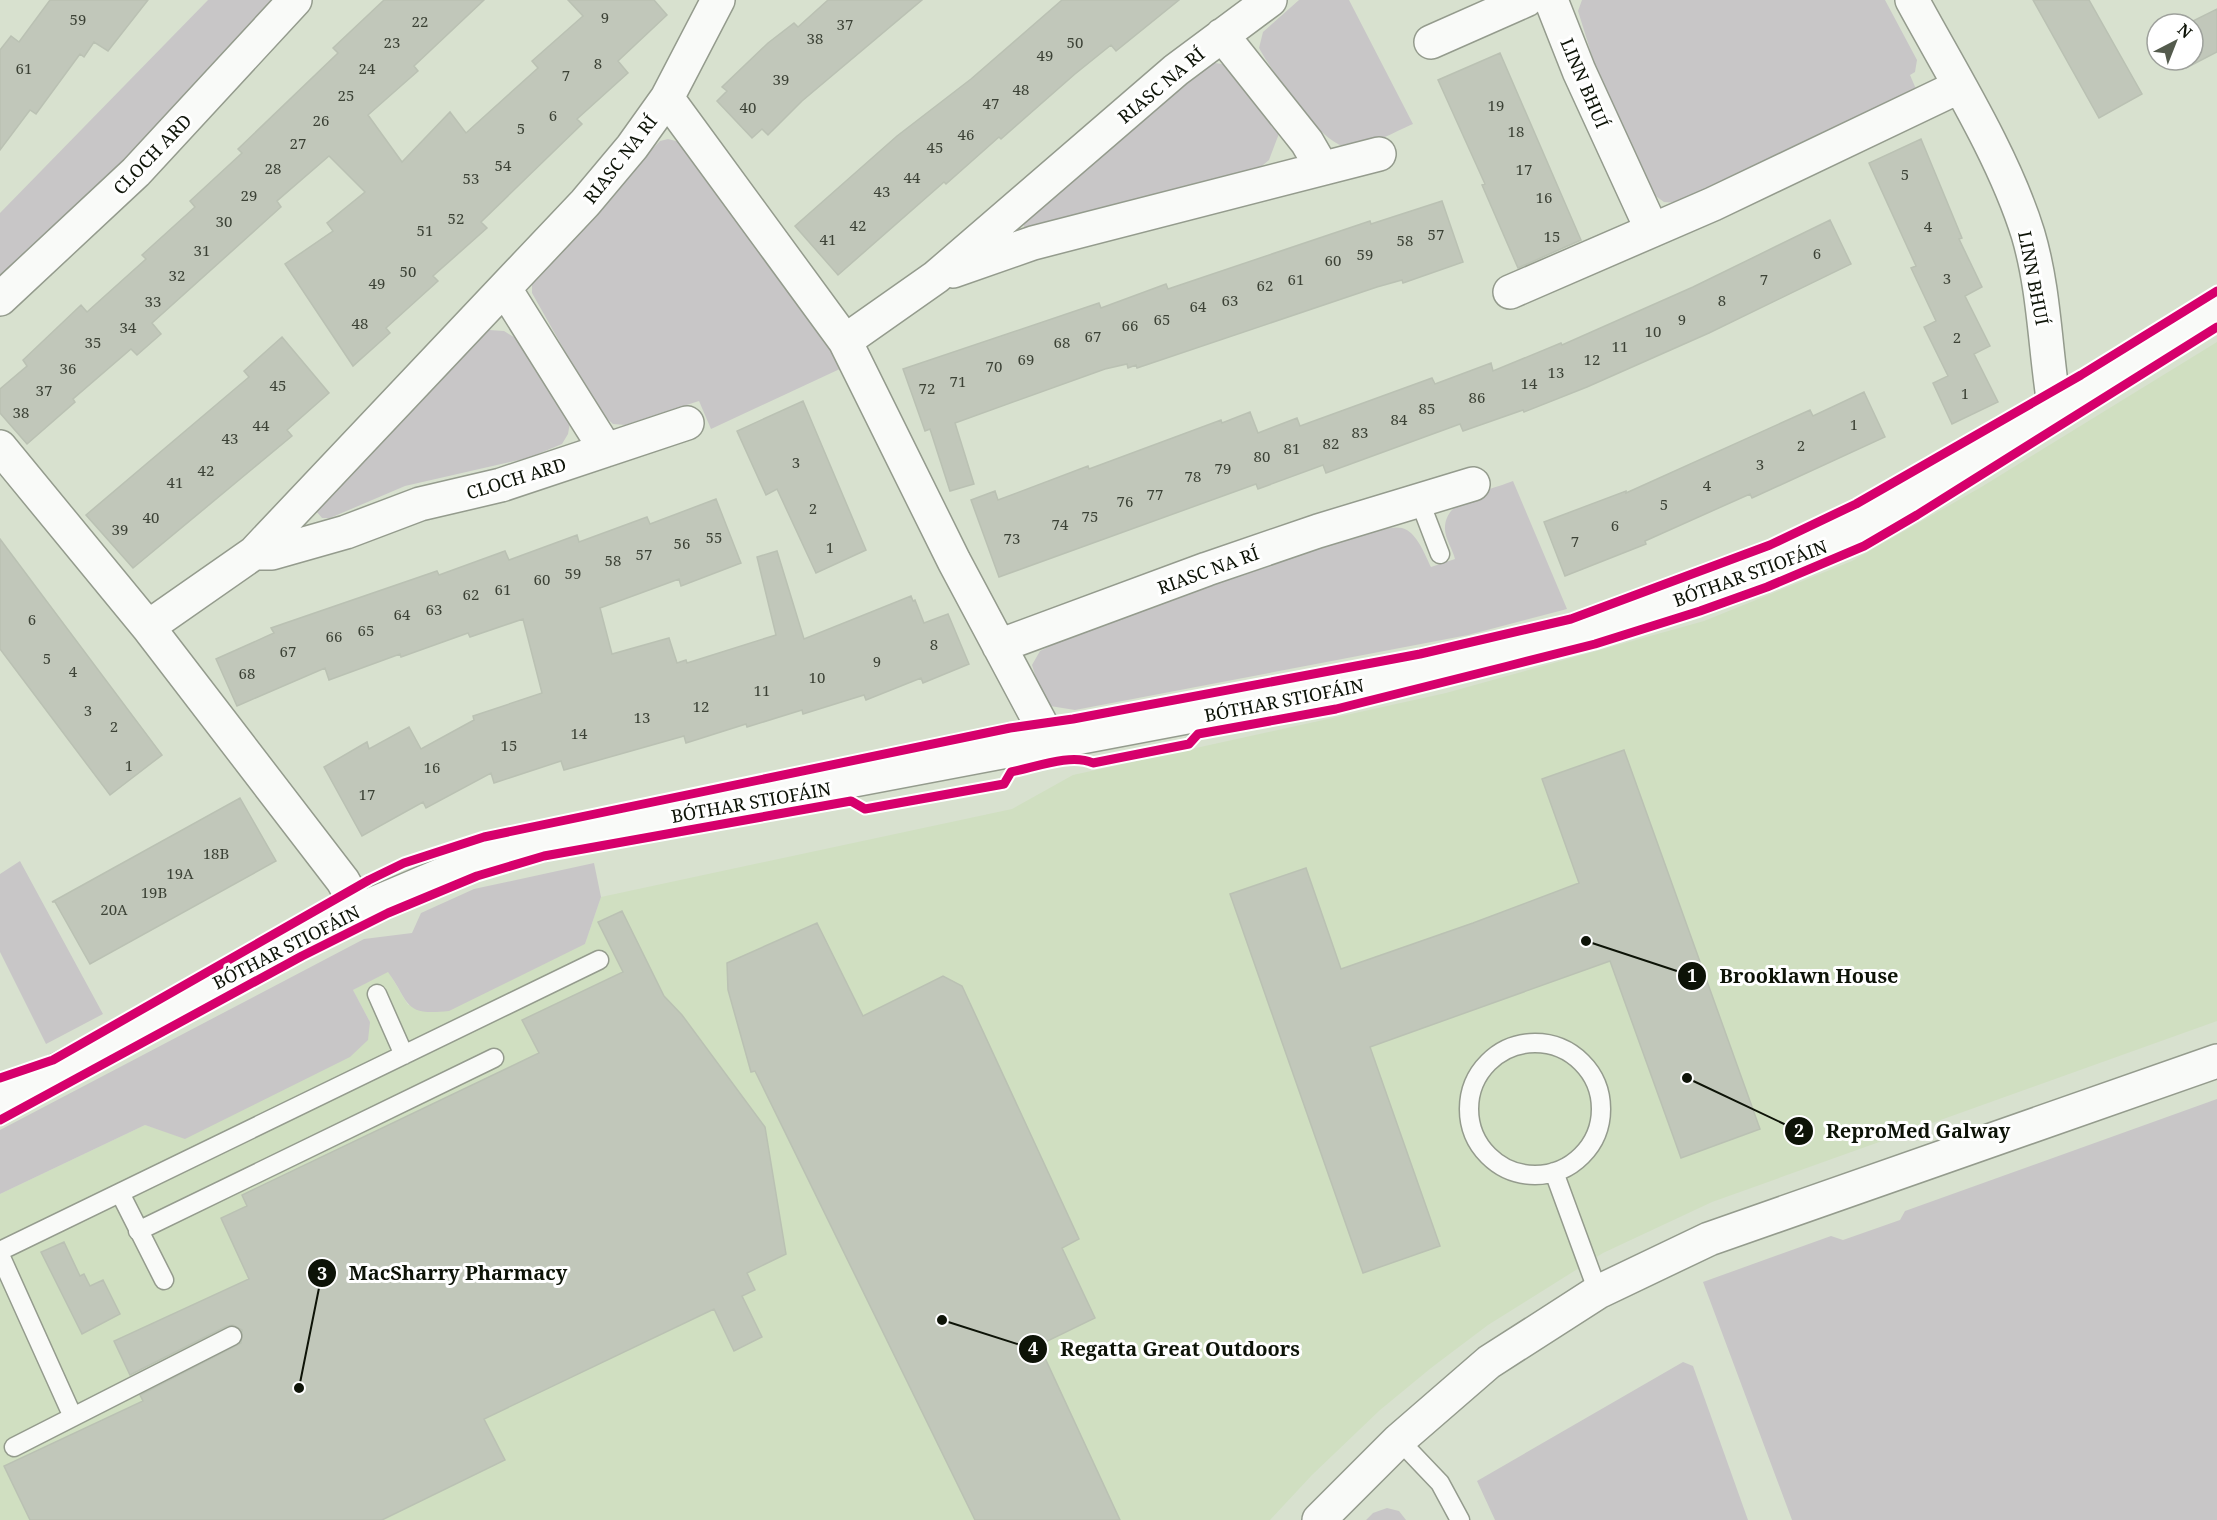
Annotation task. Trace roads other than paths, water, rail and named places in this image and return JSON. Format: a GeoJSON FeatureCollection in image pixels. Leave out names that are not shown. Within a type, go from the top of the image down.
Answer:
{"type":"FeatureCollection","features":[{"type":"Feature","properties":{"kind":"street","name":"CLOCH ARD"},"geometry":{"type":"LineString","coordinates":[[0,299],[136,172],[295,0]]}},
{"type":"Feature","properties":{"kind":"street","name":"RIASC NA RÍ"},"geometry":{"type":"LineString","coordinates":[[571,218],[611,174],[667,98],[718,0]]}},
{"type":"Feature","properties":{"kind":"street","name":"RIASC NA RÍ"},"geometry":{"type":"LineString","coordinates":[[845,341],[936,277],[1176,70],[1270,0]]}},
{"type":"Feature","properties":{"kind":"street"},"geometry":{"type":"LineString","coordinates":[[1431,42],[1526,0]]}},
{"type":"Feature","properties":{"kind":"street","name":"LINN BHUÍ"},"geometry":{"type":"LineString","coordinates":[[1551,0],[1579,71],[1652,230]]}},
{"type":"Feature","properties":{"kind":"street","name":"LINN BHUÍ"},"geometry":{"type":"LineString","coordinates":[[1912,0],[2005,178],[2028,234],[2038,283],[2055,411]]}},
{"type":"Feature","properties":{"kind":"street","name":"RIASC NA RÍ"},"geometry":{"type":"LineString","coordinates":[[1222,35],[1307,142],[1322,168]]}},
{"type":"Feature","properties":{"kind":"street"},"geometry":{"type":"LineString","coordinates":[[1510,292],[1713,204],[1958,87]]}},
{"type":"Feature","properties":{"kind":"street","name":"RIASC NA RÍ"},"geometry":{"type":"LineString","coordinates":[[667,98],[845,341],[954,561],[1052,743]]}},
{"type":"Feature","properties":{"kind":"street","name":"RIASC NA RÍ"},"geometry":{"type":"LineString","coordinates":[[936,277],[1033,243],[1379,154]]}},
{"type":"Feature","properties":{"kind":"street","name":"CLOCH ARD"},"geometry":{"type":"LineString","coordinates":[[148,627],[254,553],[571,218]]}},
{"type":"Feature","properties":{"kind":"street"},"geometry":{"type":"LineString","coordinates":[[505,289],[606,450]]}},
{"type":"Feature","properties":{"kind":"street","name":"BÓTHAR STIOFÁIN"},"geometry":{"type":"LineString","coordinates":[[0,1101],[359,910],[418,882],[491,854],[535,842],[1324,691],[1565,638],[1667,605],[1791,560],[1842,536],[1896,507],[2217,310]]}},
{"type":"Feature","properties":{"kind":"street","name":"CLOCH ARD"},"geometry":{"type":"LineString","coordinates":[[254,553],[272,553],[346,532],[420,504],[501,485],[687,423]]}},
{"type":"Feature","properties":{"kind":"street"},"geometry":{"type":"LineString","coordinates":[[0,447],[148,627],[343,881],[359,910]]}},
{"type":"Feature","properties":{"kind":"street","name":"RIASC NA RÍ"},"geometry":{"type":"LineString","coordinates":[[999,646],[1307,535],[1473,484]]}},
{"type":"Feature","properties":{"kind":"street"},"geometry":{"type":"LineString","coordinates":[[1319,1520],[1399,1440],[1489,1362],[1598,1292],[1709,1239],[2217,1061]]}},
{"type":"Feature","properties":{"kind":"lane"},"geometry":{"type":"LineString","coordinates":[[1420,502],[1440,554]]}},
{"type":"Feature","properties":{"kind":"lane"},"geometry":{"type":"LineString","coordinates":[[73,1417],[0,1253],[599,960]]}},
{"type":"Feature","properties":{"kind":"lane"},"geometry":{"type":"LineString","coordinates":[[377,994],[404,1055]]}},
{"type":"Feature","properties":{"kind":"lane"},"geometry":{"type":"LineString","coordinates":[[1523,1044],[1545,1044],[1566,1051],[1584,1064],[1596,1083],[1601,1105],[1599,1127],[1589,1146],[1574,1162],[1554,1172],[1533,1175],[1512,1171],[1493,1161],[1479,1144],[1470,1125],[1468,1103],[1474,1082],[1486,1064],[1502,1051],[1523,1044]]}},
{"type":"Feature","properties":{"kind":"lane"},"geometry":{"type":"LineString","coordinates":[[138,1231],[494,1058]]}},
{"type":"Feature","properties":{"kind":"lane"},"geometry":{"type":"LineString","coordinates":[[1554,1172],[1598,1292]]}},
{"type":"Feature","properties":{"kind":"lane"},"geometry":{"type":"LineString","coordinates":[[120,1193],[164,1280]]}},
{"type":"Feature","properties":{"kind":"lane"},"geometry":{"type":"LineString","coordinates":[[14,1447],[232,1336]]}},
{"type":"Feature","properties":{"kind":"lane"},"geometry":{"type":"LineString","coordinates":[[1399,1440],[1440,1483],[1460,1520]]}},
{"type":"Feature","properties":{"kind":"place","name":"Brooklawn House"},"geometry":{"type":"Point","coordinates":[1586,941]}},
{"type":"Feature","properties":{"kind":"place","name":"ReproMed Galway"},"geometry":{"type":"Point","coordinates":[1687,1078]}},
{"type":"Feature","properties":{"kind":"place","name":"Regatta Great Outdoors"},"geometry":{"type":"Point","coordinates":[942,1320]}},
{"type":"Feature","properties":{"kind":"place","name":"MacSharry Pharmacy"},"geometry":{"type":"Point","coordinates":[299,1388]}}]}
